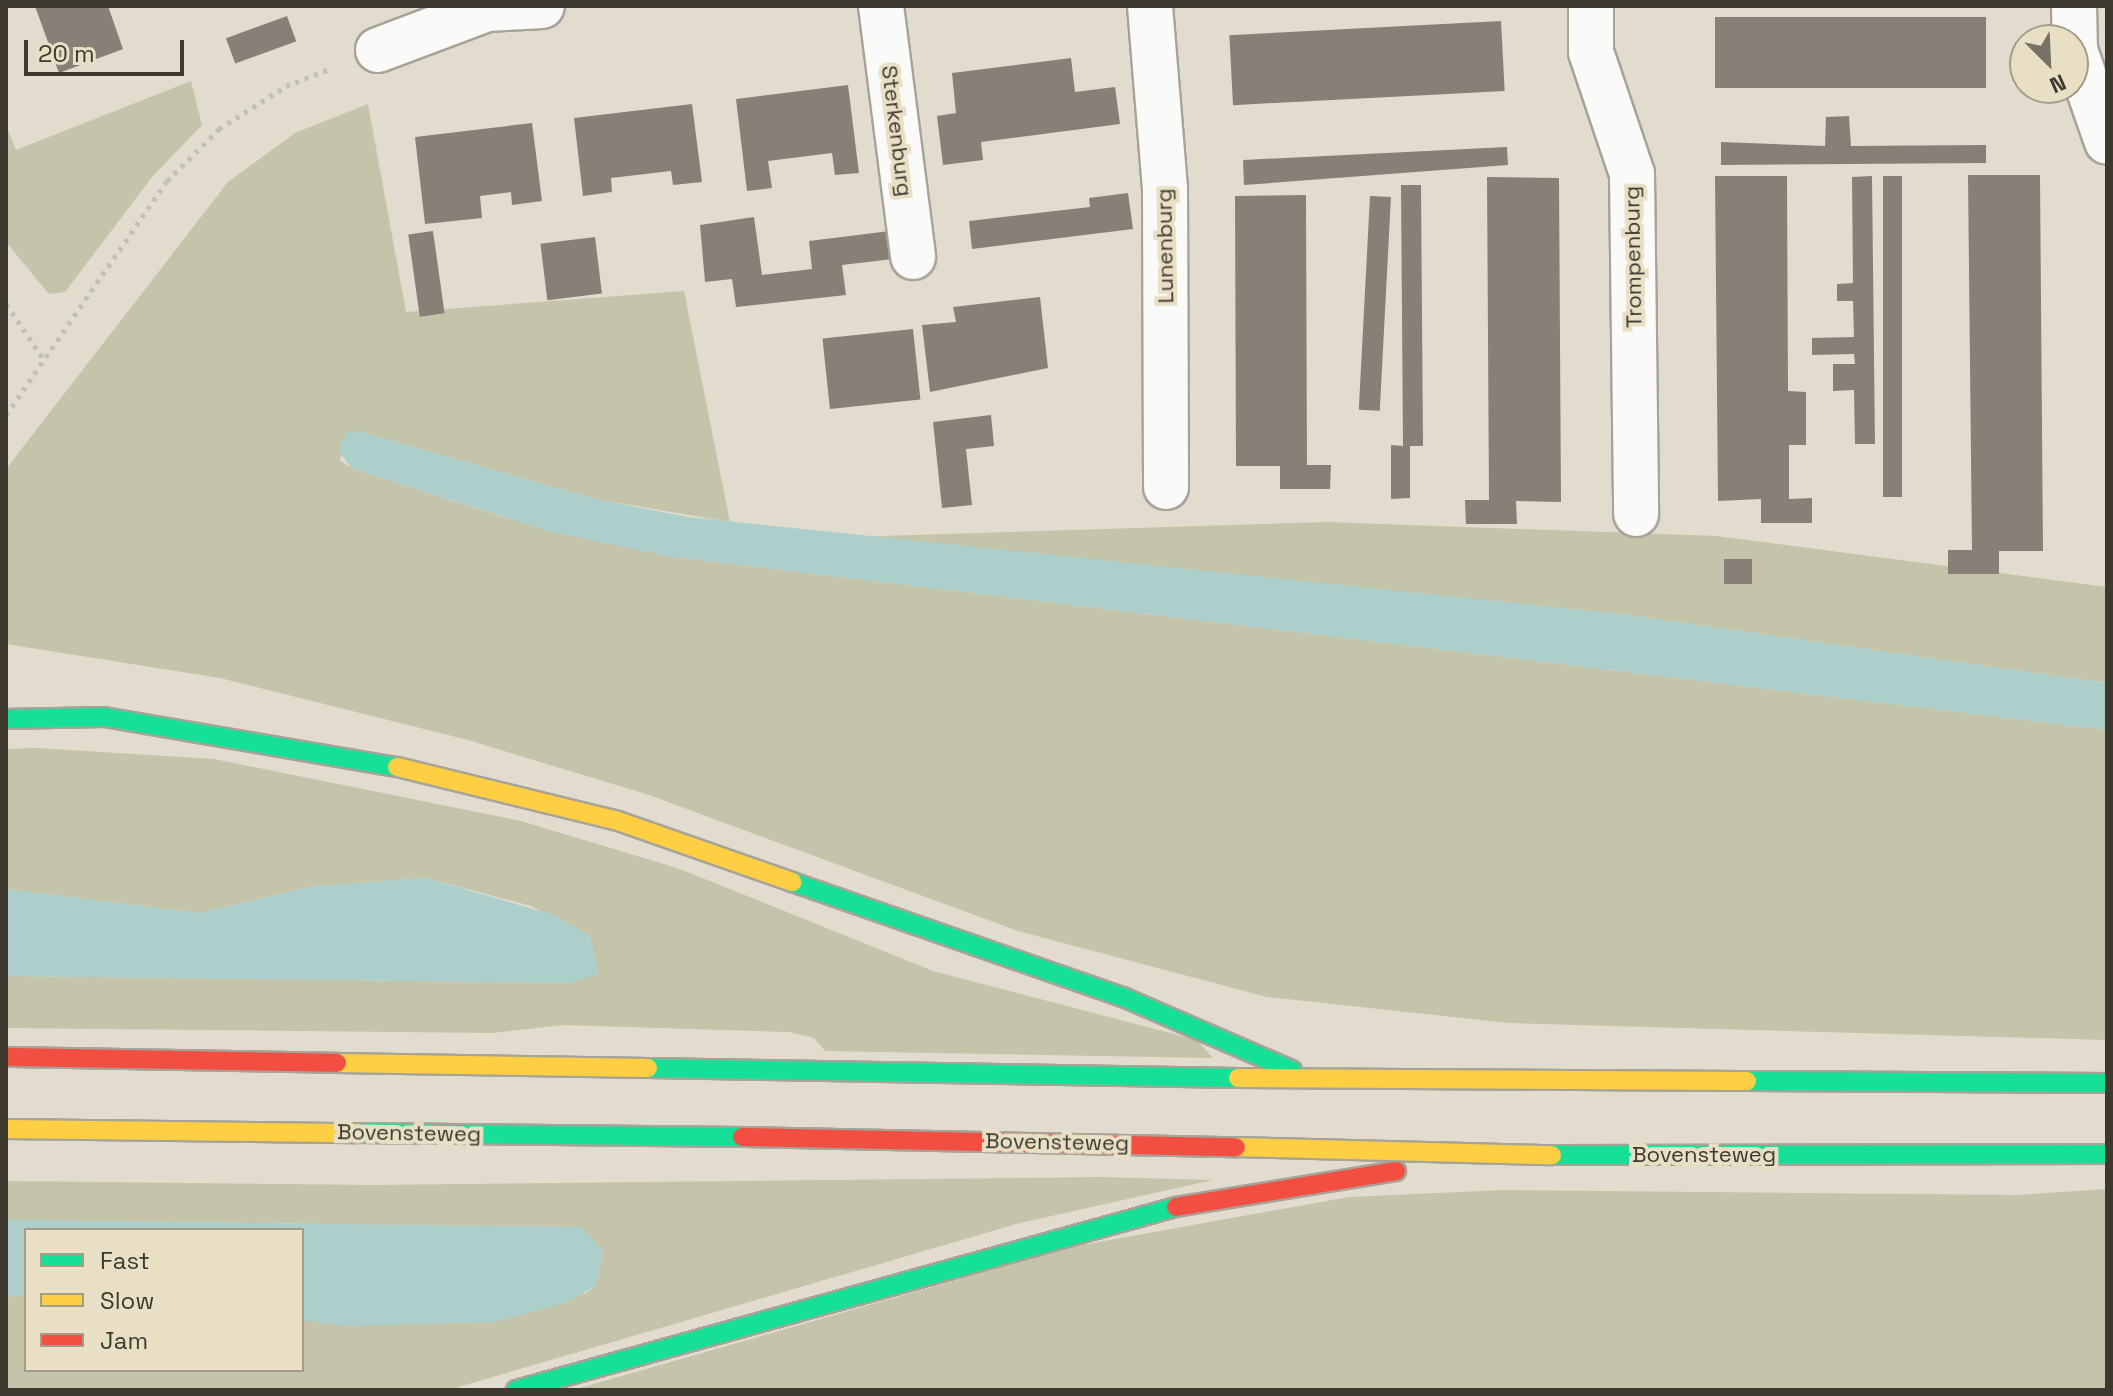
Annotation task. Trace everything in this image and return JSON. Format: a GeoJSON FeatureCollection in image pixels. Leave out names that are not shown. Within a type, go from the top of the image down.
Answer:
{"type":"FeatureCollection","features":[{"type":"Feature","properties":{"kind":"main road"},"geometry":{"type":"LineString","coordinates":[[6,719],[104,717],[326,750],[615,820],[1123,997],[1312,1079]]}},
{"type":"Feature","properties":{"kind":"main road"},"geometry":{"type":"LineString","coordinates":[[6,1057],[1312,1079],[2107,1083]]}},
{"type":"Feature","properties":{"kind":"main road","name":"Bovensteweg"},"geometry":{"type":"LineString","coordinates":[[6,1129],[1018,1140],[1497,1155],[2107,1154]]}},
{"type":"Feature","properties":{"kind":"main road"},"geometry":{"type":"LineString","coordinates":[[516,1390],[1149,1211],[1497,1155]]}},
{"type":"Feature","properties":{"kind":"street"},"geometry":{"type":"LineString","coordinates":[[378,50],[486,8],[542,6]]}},
{"type":"Feature","properties":{"kind":"street","name":"Sterkenburg"},"geometry":{"type":"LineString","coordinates":[[881,6],[913,257]]}},
{"type":"Feature","properties":{"kind":"street","name":"Lunenburg"},"geometry":{"type":"LineString","coordinates":[[1150,6],[1165,190],[1166,487]]}},
{"type":"Feature","properties":{"kind":"street","name":"Trompenburg"},"geometry":{"type":"LineString","coordinates":[[1591,6],[1591,52],[1632,174],[1636,514]]}},
{"type":"Feature","properties":{"kind":"street"},"geometry":{"type":"LineString","coordinates":[[2074,6],[2075,50],[2107,142]]}},
{"type":"Feature","properties":{"kind":"path"},"geometry":{"type":"LineString","coordinates":[[6,415],[167,181],[219,129],[286,86],[378,50]]}},
{"type":"Feature","properties":{"kind":"path"},"geometry":{"type":"LineString","coordinates":[[6,304],[45,361]]}},
{"type":"Feature","properties":{"kind":"green space"},"geometry":{"type":"Polygon","coordinates":[[[191,81],[202,125],[152,177],[65,292],[49,294],[6,242],[6,125],[16,150],[191,81]]]}},
{"type":"Feature","properties":{"kind":"green space"},"geometry":{"type":"Polygon","coordinates":[[[368,104],[406,312],[684,291],[730,522],[595,499],[357,431],[339,460],[351,468],[506,518],[667,556],[2107,730],[2107,1040],[1509,1023],[1267,997],[1018,931],[649,795],[468,740],[220,678],[6,644],[6,469],[228,182],[295,133],[368,104]]]}},
{"type":"Feature","properties":{"kind":"green space"},"geometry":{"type":"Polygon","coordinates":[[[1326,522],[1717,536],[2107,587],[2107,683],[1621,614],[851,537],[1326,522]]]}},
{"type":"Feature","properties":{"kind":"green space"},"geometry":{"type":"Polygon","coordinates":[[[37,748],[214,759],[521,821],[680,869],[933,971],[1197,1040],[1213,1058],[825,1051],[814,1038],[789,1032],[563,1025],[493,1033],[6,1028],[6,976],[570,983],[590,936],[531,906],[426,878],[314,886],[199,913],[6,889],[6,749],[37,748]]]}},
{"type":"Feature","properties":{"kind":"green space"},"geometry":{"type":"Polygon","coordinates":[[[1100,1177],[1213,1180],[1020,1223],[448,1390],[6,1390],[6,1297],[24,1295],[24,1372],[304,1372],[304,1320],[494,1322],[586,1293],[596,1286],[603,1252],[581,1227],[6,1220],[6,1181],[374,1185],[1100,1177]]]}},
{"type":"Feature","properties":{"kind":"green space"},"geometry":{"type":"Polygon","coordinates":[[[2107,1189],[2107,1390],[573,1390],[1071,1247],[1349,1197],[1504,1190],[2018,1195],[2107,1189]]]}},
{"type":"Feature","properties":{"kind":"water"},"geometry":{"type":"Polygon","coordinates":[[[357,431],[595,499],[688,517],[1621,614],[2107,683],[2107,730],[667,556],[548,531],[351,468],[338,449],[348,432],[357,431]]]}},
{"type":"Feature","properties":{"kind":"water"},"geometry":{"type":"Polygon","coordinates":[[[426,878],[554,915],[590,936],[599,974],[570,983],[6,976],[6,889],[199,913],[314,886],[426,878]]]}},
{"type":"Feature","properties":{"kind":"water"},"geometry":{"type":"Polygon","coordinates":[[[6,1220],[582,1227],[603,1252],[596,1286],[565,1303],[494,1322],[347,1326],[304,1320],[304,1228],[24,1228],[24,1295],[6,1297],[6,1220]]]}},
{"type":"Feature","properties":{"kind":"building"},"geometry":{"type":"Polygon","coordinates":[[[35,6],[108,6],[123,49],[59,73],[35,6]]]}},
{"type":"Feature","properties":{"kind":"building"},"geometry":{"type":"Polygon","coordinates":[[[287,16],[296,41],[235,64],[226,38],[287,16]]]}},
{"type":"Feature","properties":{"kind":"building"},"geometry":{"type":"Polygon","coordinates":[[[1715,17],[1986,17],[1986,88],[1715,88],[1715,17]]]}},
{"type":"Feature","properties":{"kind":"building"},"geometry":{"type":"Polygon","coordinates":[[[1501,21],[1505,91],[1233,105],[1229,35],[1501,21]]]}},
{"type":"Feature","properties":{"kind":"building"},"geometry":{"type":"Polygon","coordinates":[[[1071,58],[1075,92],[1115,87],[1120,124],[981,142],[983,160],[943,165],[937,116],[956,113],[952,73],[1071,58]]]}},
{"type":"Feature","properties":{"kind":"building"},"geometry":{"type":"Polygon","coordinates":[[[848,85],[859,173],[835,175],[832,153],[768,161],[772,188],[747,191],[736,99],[848,85]]]}},
{"type":"Feature","properties":{"kind":"building"},"geometry":{"type":"Polygon","coordinates":[[[692,104],[702,182],[673,185],[671,171],[611,178],[612,192],[583,196],[574,118],[692,104]]]}},
{"type":"Feature","properties":{"kind":"building"},"geometry":{"type":"Polygon","coordinates":[[[1849,116],[1851,146],[1986,145],[1986,163],[1721,165],[1721,142],[1825,146],[1826,117],[1849,116]]]}},
{"type":"Feature","properties":{"kind":"building"},"geometry":{"type":"Polygon","coordinates":[[[532,123],[542,201],[512,205],[511,192],[480,196],[482,218],[425,224],[415,137],[532,123]]]}},
{"type":"Feature","properties":{"kind":"building"},"geometry":{"type":"Polygon","coordinates":[[[1507,147],[1508,165],[1244,185],[1243,160],[1507,147]]]}},
{"type":"Feature","properties":{"kind":"building"},"geometry":{"type":"Polygon","coordinates":[[[1968,175],[2040,175],[2043,551],[1999,551],[1999,574],[1948,574],[1948,550],[1972,550],[1968,175]]]}},
{"type":"Feature","properties":{"kind":"building"},"geometry":{"type":"Polygon","coordinates":[[[1715,176],[1787,176],[1788,391],[1806,392],[1806,445],[1789,445],[1789,499],[1812,498],[1812,523],[1761,523],[1761,499],[1718,501],[1715,176]]]}},
{"type":"Feature","properties":{"kind":"building"},"geometry":{"type":"Polygon","coordinates":[[[1872,176],[1875,444],[1855,444],[1854,390],[1833,391],[1833,364],[1855,364],[1854,354],[1812,355],[1812,338],[1854,337],[1853,301],[1837,301],[1837,284],[1853,283],[1852,177],[1872,176]]]}},
{"type":"Feature","properties":{"kind":"building"},"geometry":{"type":"Polygon","coordinates":[[[1883,176],[1902,176],[1902,497],[1883,497],[1883,176]]]}},
{"type":"Feature","properties":{"kind":"building"},"geometry":{"type":"Polygon","coordinates":[[[1487,177],[1559,178],[1561,502],[1516,501],[1517,524],[1466,524],[1465,500],[1489,500],[1487,177]]]}},
{"type":"Feature","properties":{"kind":"building"},"geometry":{"type":"Polygon","coordinates":[[[1401,185],[1421,185],[1423,446],[1410,446],[1410,498],[1391,499],[1391,445],[1403,446],[1401,185]]]}},
{"type":"Feature","properties":{"kind":"building"},"geometry":{"type":"Polygon","coordinates":[[[1128,193],[1133,229],[972,249],[969,221],[1090,207],[1089,198],[1128,193]]]}},
{"type":"Feature","properties":{"kind":"building"},"geometry":{"type":"Polygon","coordinates":[[[1306,195],[1307,465],[1331,465],[1330,489],[1280,489],[1280,466],[1236,466],[1235,196],[1306,195]]]}},
{"type":"Feature","properties":{"kind":"building"},"geometry":{"type":"Polygon","coordinates":[[[1370,196],[1391,197],[1380,411],[1359,410],[1370,196]]]}},
{"type":"Feature","properties":{"kind":"building"},"geometry":{"type":"Polygon","coordinates":[[[754,217],[762,275],[812,269],[809,241],[890,231],[893,259],[842,265],[846,295],[736,307],[732,279],[705,282],[700,225],[754,217]]]}},
{"type":"Feature","properties":{"kind":"building"},"geometry":{"type":"Polygon","coordinates":[[[433,231],[445,313],[420,317],[408,234],[433,231]]]}},
{"type":"Feature","properties":{"kind":"building"},"geometry":{"type":"Polygon","coordinates":[[[595,237],[602,294],[547,300],[540,244],[595,237]]]}},
{"type":"Feature","properties":{"kind":"building"},"geometry":{"type":"Polygon","coordinates":[[[1040,297],[1048,368],[930,392],[922,325],[956,322],[953,307],[1040,297]]]}},
{"type":"Feature","properties":{"kind":"building"},"geometry":{"type":"Polygon","coordinates":[[[913,329],[920,400],[830,409],[822,339],[913,329]]]}},
{"type":"Feature","properties":{"kind":"building"},"geometry":{"type":"Polygon","coordinates":[[[991,415],[994,446],[966,449],[972,505],[942,508],[933,422],[991,415]]]}},
{"type":"Feature","properties":{"kind":"building"},"geometry":{"type":"Polygon","coordinates":[[[1724,559],[1752,559],[1752,584],[1724,584],[1724,559]]]}},
{"type":"Feature","properties":{"kind":"traffic: fast"},"geometry":{"type":"LineString","coordinates":[[6,719],[104,717],[397,767]]}},
{"type":"Feature","properties":{"kind":"traffic: fast"},"geometry":{"type":"LineString","coordinates":[[792,882],[1123,997],[1292,1070]]}},
{"type":"Feature","properties":{"kind":"traffic: fast"},"geometry":{"type":"LineString","coordinates":[[648,1068],[1238,1078]]}},
{"type":"Feature","properties":{"kind":"traffic: fast"},"geometry":{"type":"LineString","coordinates":[[1747,1081],[2107,1083]]}},
{"type":"Feature","properties":{"kind":"traffic: fast"},"geometry":{"type":"LineString","coordinates":[[357,1133],[742,1137]]}},
{"type":"Feature","properties":{"kind":"traffic: fast"},"geometry":{"type":"LineString","coordinates":[[1552,1155],[2107,1154]]}},
{"type":"Feature","properties":{"kind":"traffic: fast"},"geometry":{"type":"LineString","coordinates":[[516,1390],[1176,1207]]}},
{"type":"Feature","properties":{"kind":"traffic: slow"},"geometry":{"type":"LineString","coordinates":[[397,767],[615,820],[792,882]]}},
{"type":"Feature","properties":{"kind":"traffic: slow"},"geometry":{"type":"LineString","coordinates":[[337,1063],[648,1068]]}},
{"type":"Feature","properties":{"kind":"traffic: slow"},"geometry":{"type":"LineString","coordinates":[[1238,1078],[1747,1081]]}},
{"type":"Feature","properties":{"kind":"traffic: slow"},"geometry":{"type":"LineString","coordinates":[[6,1129],[357,1133]]}},
{"type":"Feature","properties":{"kind":"traffic: slow"},"geometry":{"type":"LineString","coordinates":[[1236,1147],[1552,1155]]}},
{"type":"Feature","properties":{"kind":"traffic: jam"},"geometry":{"type":"LineString","coordinates":[[6,1057],[337,1063]]}},
{"type":"Feature","properties":{"kind":"traffic: jam"},"geometry":{"type":"LineString","coordinates":[[742,1137],[1236,1147]]}},
{"type":"Feature","properties":{"kind":"traffic: jam"},"geometry":{"type":"LineString","coordinates":[[1176,1207],[1396,1171]]}}]}
